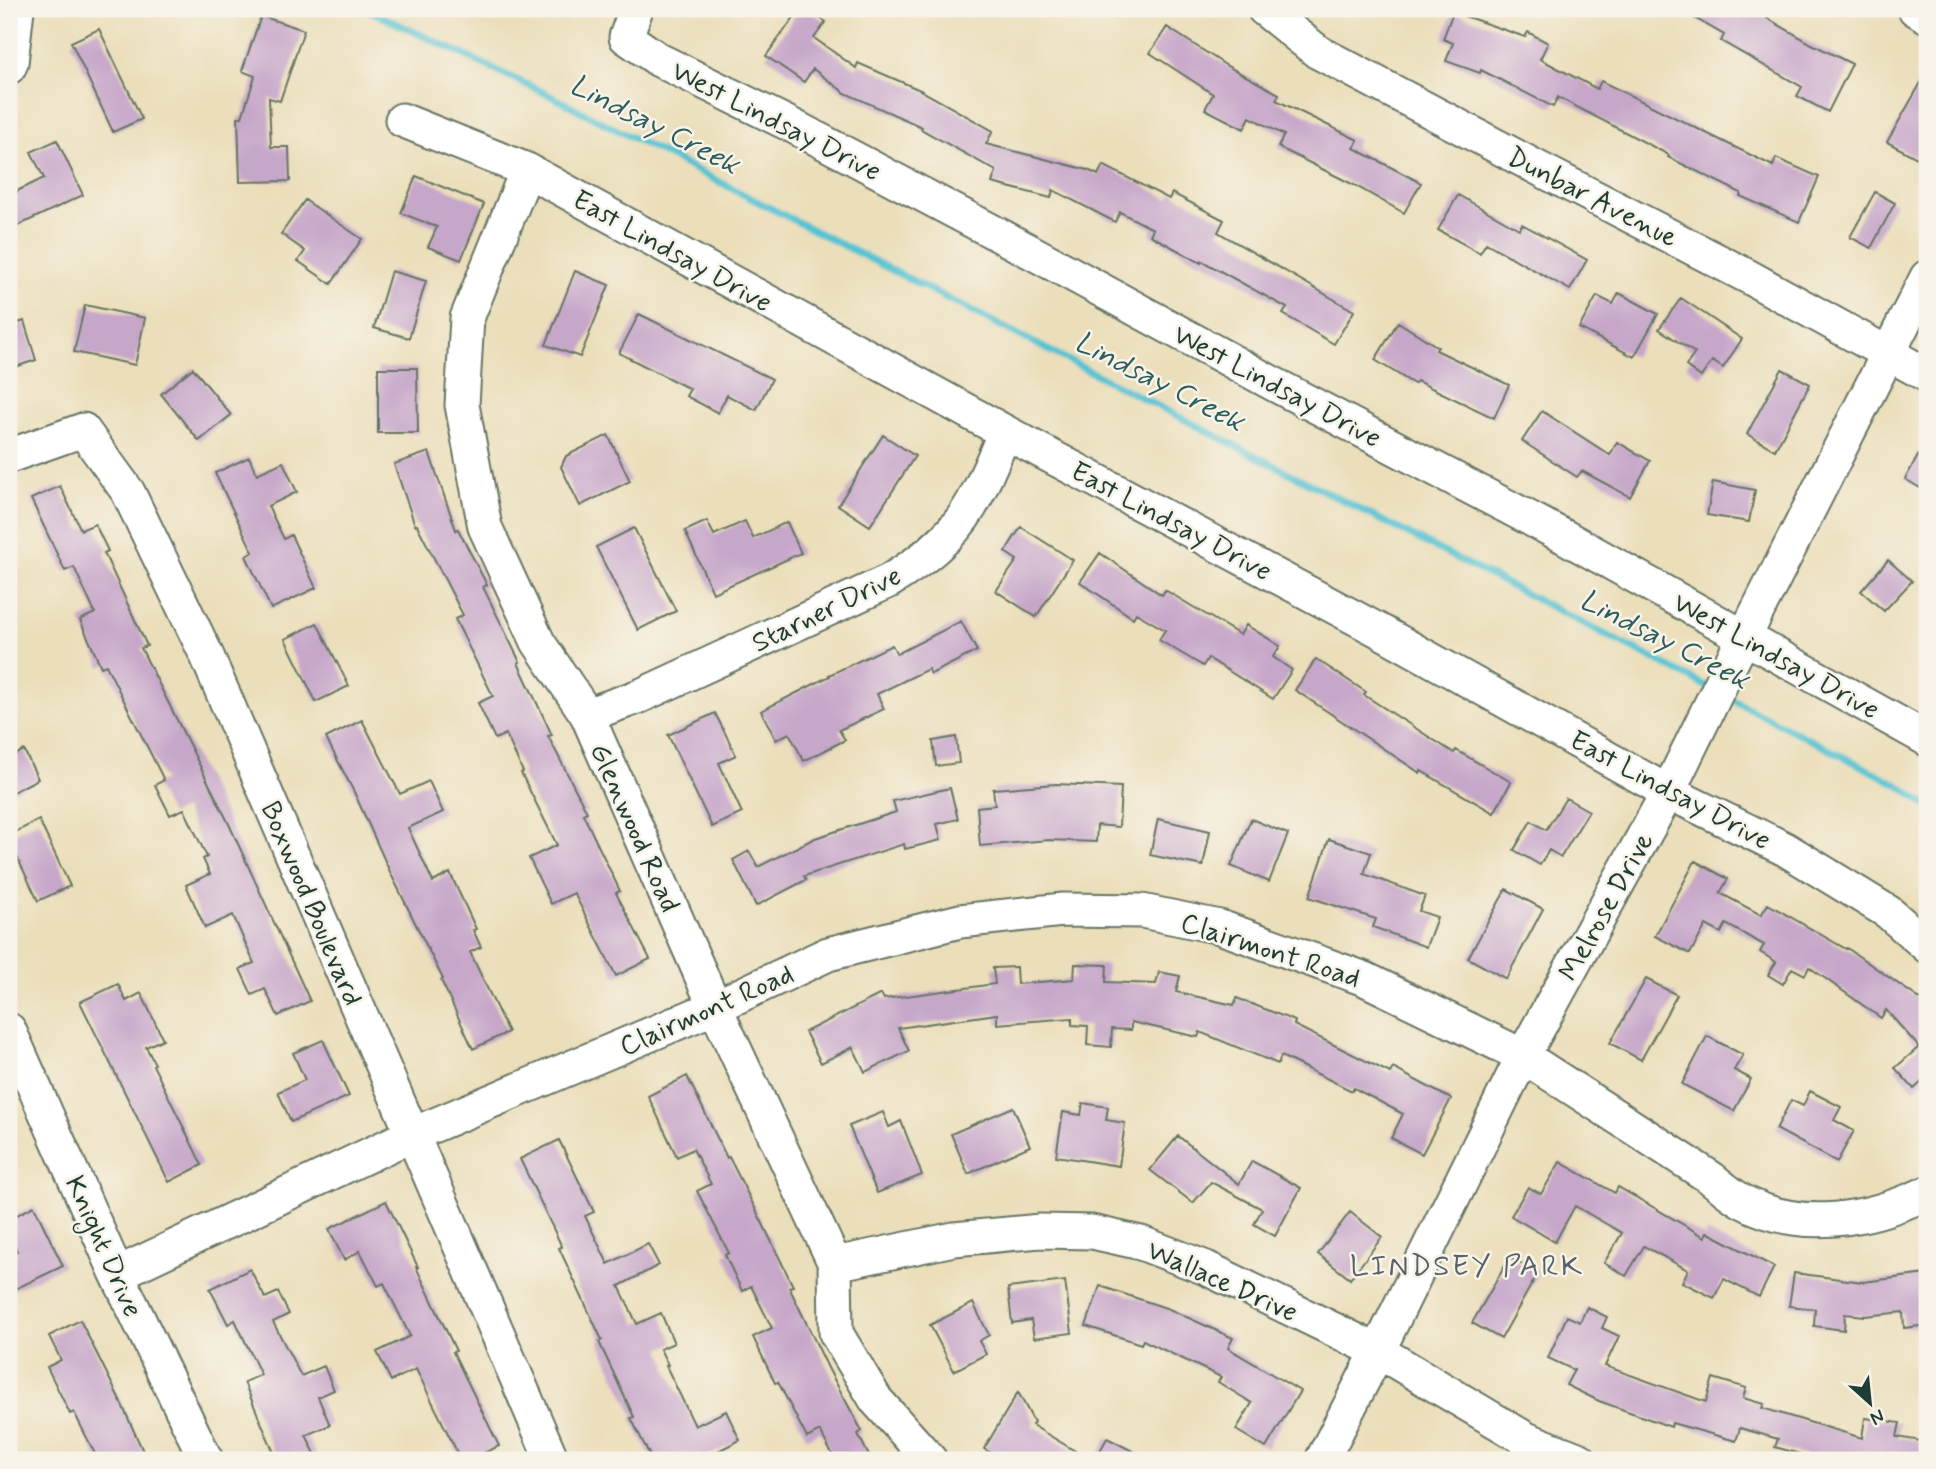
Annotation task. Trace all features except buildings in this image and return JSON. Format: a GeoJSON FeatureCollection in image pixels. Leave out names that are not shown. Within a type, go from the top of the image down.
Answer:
{"type":"FeatureCollection","features":[{"type":"Feature","properties":{"kind":"street"},"geometry":{"type":"LineString","coordinates":[[9,67],[17,9]]}},
{"type":"Feature","properties":{"kind":"street","name":"Dunbar Avenue"},"geometry":{"type":"LineString","coordinates":[[1264,9],[1318,51],[1749,277],[1927,375]]}},
{"type":"Feature","properties":{"kind":"street"},"geometry":{"type":"LineString","coordinates":[[1915,9],[1927,16]]}},
{"type":"Feature","properties":{"kind":"street","name":"West Lindsay Drive"},"geometry":{"type":"LineString","coordinates":[[631,23],[659,60],[791,125],[1035,254],[1270,383],[1565,537],[1738,650],[1927,739]]}},
{"type":"Feature","properties":{"kind":"street","name":"East Lindsay Drive"},"geometry":{"type":"LineString","coordinates":[[402,120],[527,170],[1005,432],[1378,630],[1668,792],[1785,849],[1888,912],[1927,946]]}},
{"type":"Feature","properties":{"kind":"street","name":"Glenwood Road"},"geometry":{"type":"LineString","coordinates":[[527,170],[467,318],[462,405],[485,527],[538,642],[587,715],[715,1007],[835,1264],[836,1333],[876,1399],[930,1460]]}},
{"type":"Feature","properties":{"kind":"street","name":"Melrose Drive"},"geometry":{"type":"LineString","coordinates":[[1322,1460],[1523,1056],[1668,792],[1927,277]]}},
{"type":"Feature","properties":{"kind":"street","name":"Boxwood Boulevard"},"geometry":{"type":"LineString","coordinates":[[9,456],[83,430],[128,492],[207,656],[552,1460]]}},
{"type":"Feature","properties":{"kind":"street","name":"Starner Drive"},"geometry":{"type":"LineString","coordinates":[[587,715],[640,696],[889,581],[918,563],[943,541],[969,509],[1005,432]]}},
{"type":"Feature","properties":{"kind":"street","name":"Clairmont Road"},"geometry":{"type":"LineString","coordinates":[[117,1274],[411,1135],[715,1007],[828,954],[960,921],[1063,910],[1142,911],[1220,926],[1365,979],[1523,1056],[1711,1178],[1740,1200],[1771,1213],[1804,1220],[1837,1219],[1871,1214],[1927,1193]]}},
{"type":"Feature","properties":{"kind":"street","name":"Knight Drive"},"geometry":{"type":"LineString","coordinates":[[9,1030],[117,1274],[206,1460]]}},
{"type":"Feature","properties":{"kind":"street","name":"Wallace Drive"},"geometry":{"type":"LineString","coordinates":[[835,1264],[954,1239],[1040,1231],[1092,1232],[1141,1243],[1206,1268],[1378,1351],[1526,1439],[1580,1460]]}},
{"type":"Feature","properties":{"kind":"waterway","name":"Lindsay Creek"},"geometry":{"type":"LineString","coordinates":[[366,9],[549,95],[1708,687]]}},
{"type":"Feature","properties":{"kind":"waterway","name":"Lindsay Creek"},"geometry":{"type":"LineString","coordinates":[[1725,696],[1897,784],[1927,805]]}},
{"type":"Feature","properties":{"kind":"district","name":"LINDSEY PARK"},"geometry":{"type":"Point","coordinates":[1467,1265]}}]}
